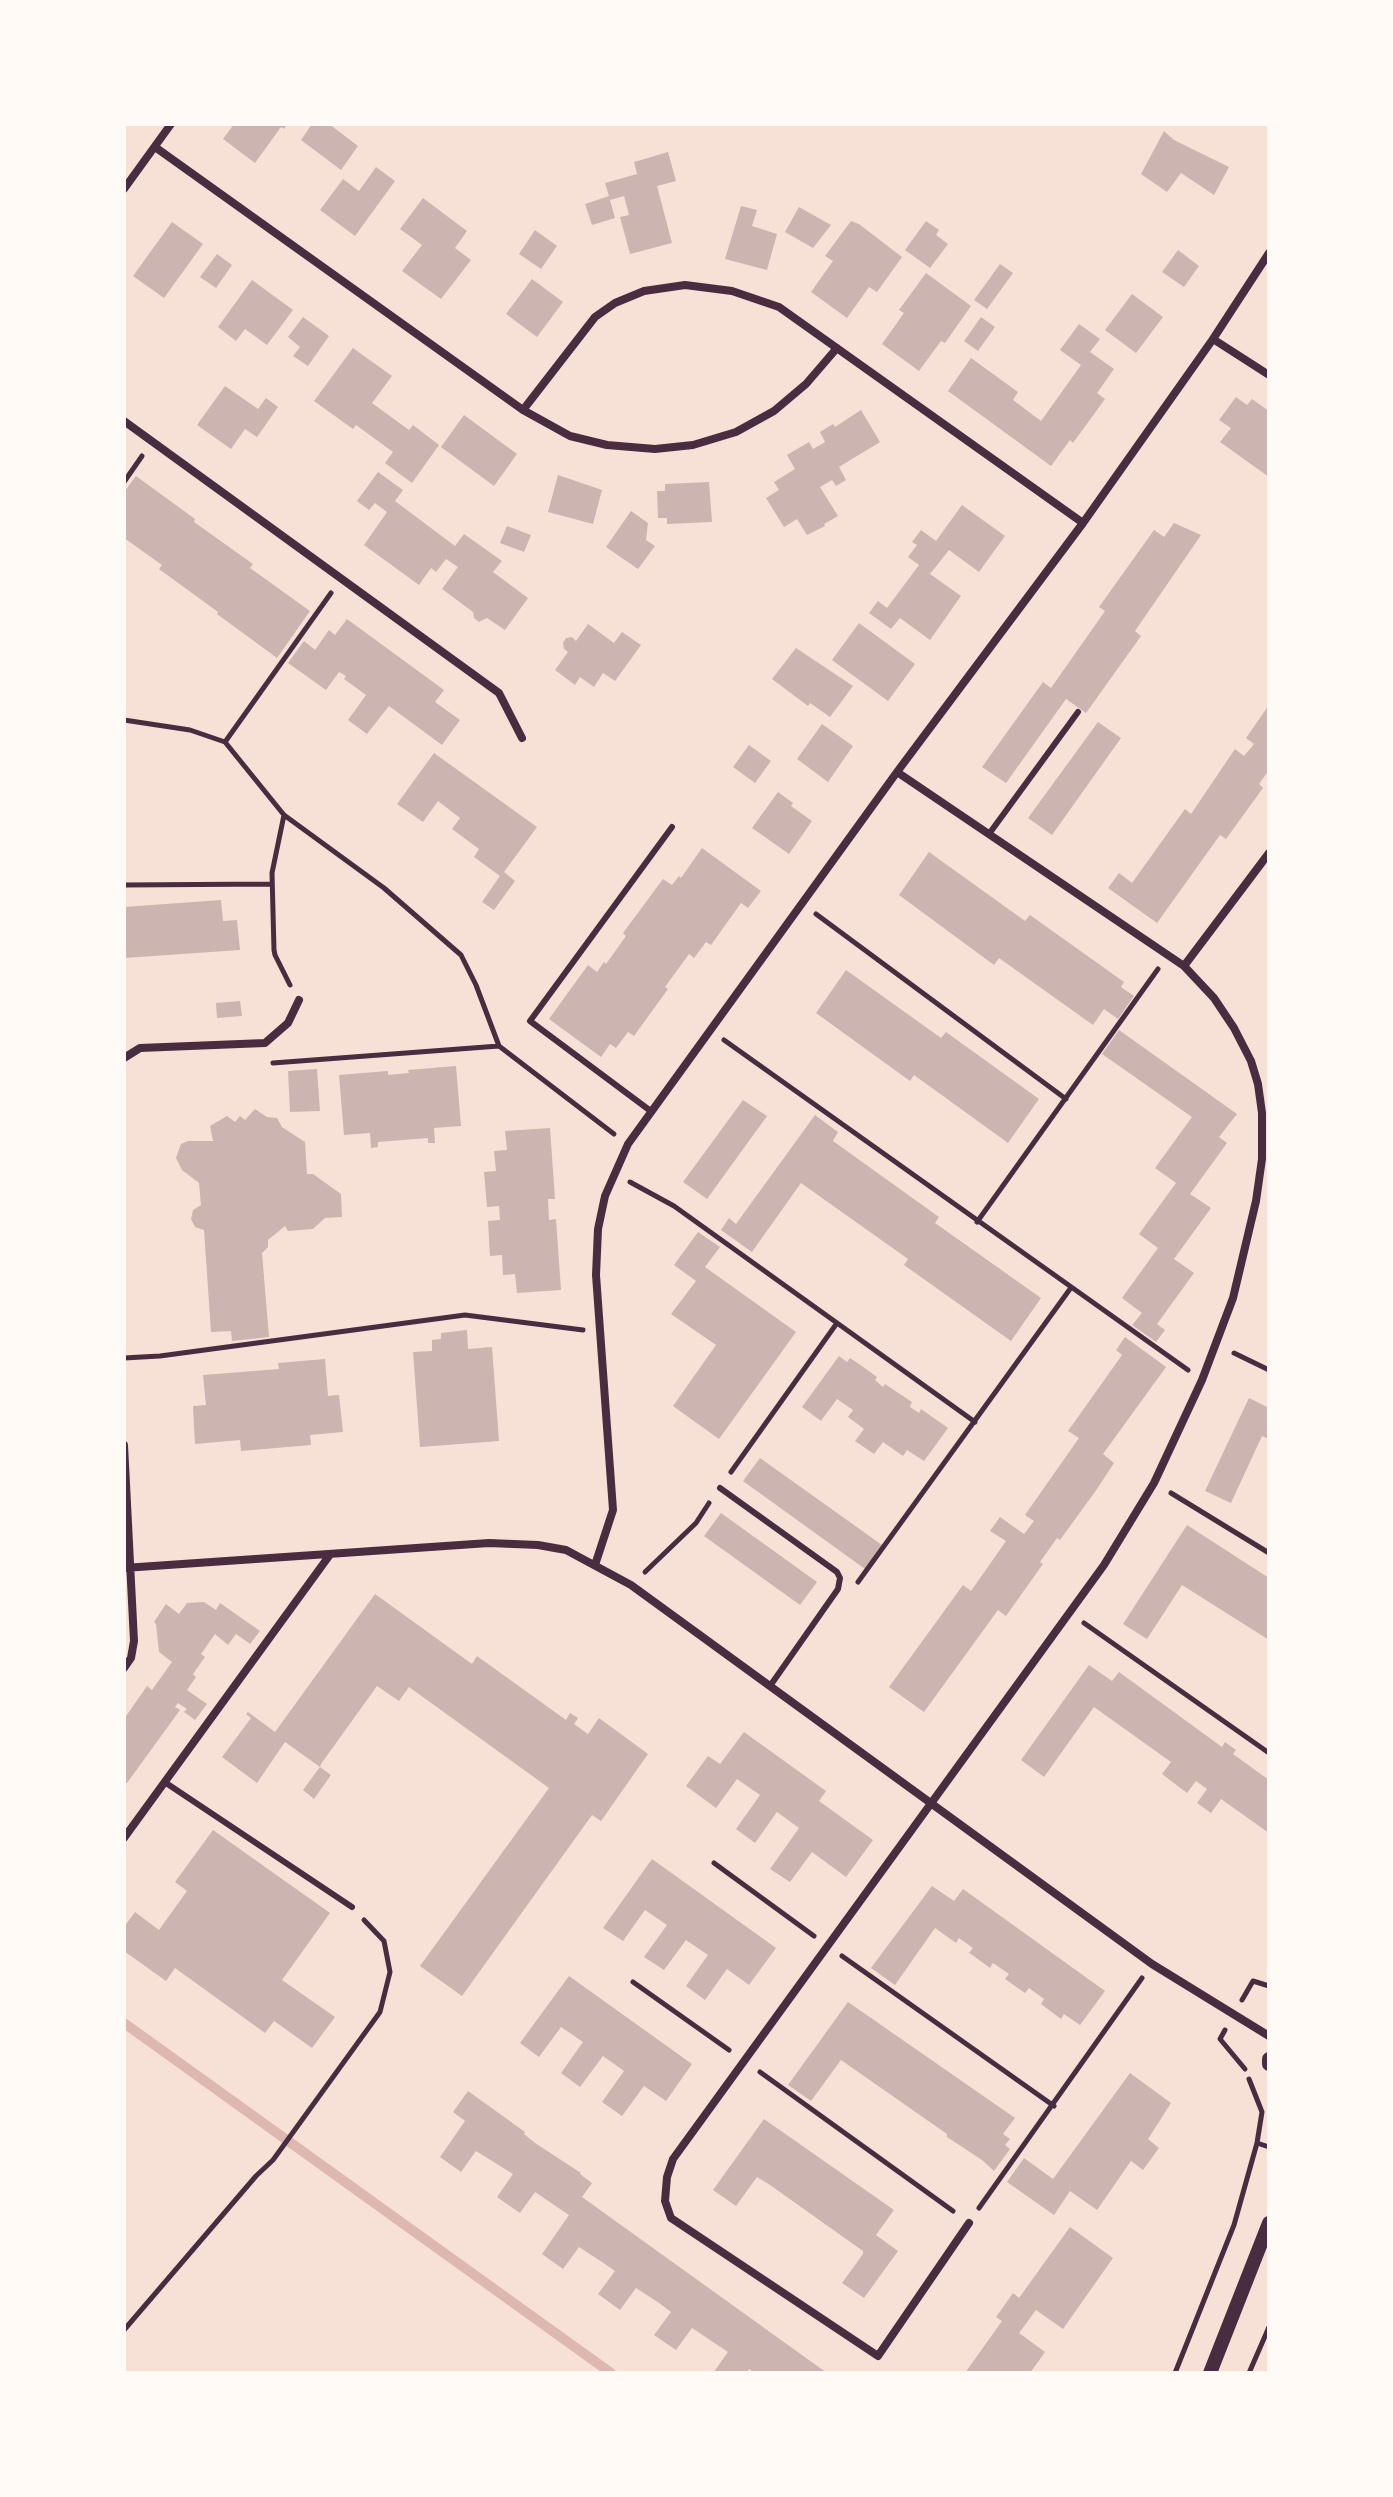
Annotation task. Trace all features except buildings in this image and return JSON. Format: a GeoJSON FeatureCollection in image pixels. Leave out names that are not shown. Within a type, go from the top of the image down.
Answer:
{"type":"FeatureCollection","features":[{"type":"Feature","properties":{"kind":"street"},"geometry":{"type":"LineString","coordinates":[[124,189],[171,124]]}},
{"type":"Feature","properties":{"kind":"street"},"geometry":{"type":"LineString","coordinates":[[155,147],[523,410],[570,436],[607,445],[655,449],[693,445],[736,432],[774,411],[806,384],[837,348]]}},
{"type":"Feature","properties":{"kind":"street"},"geometry":{"type":"LineString","coordinates":[[595,1565],[613,1510],[596,1275],[598,1229],[605,1196],[628,1144],[897,772],[1083,523],[1213,339],[1269,253]]}},
{"type":"Feature","properties":{"kind":"street"},"geometry":{"type":"LineString","coordinates":[[523,410],[595,317],[615,303],[644,291],[685,285],[732,291],[779,307],[1083,523]]}},
{"type":"Feature","properties":{"kind":"street"},"geometry":{"type":"LineString","coordinates":[[1213,339],[1269,375]]}},
{"type":"Feature","properties":{"kind":"street"},"geometry":{"type":"LineString","coordinates":[[124,421],[499,693],[522,738]]}},
{"type":"Feature","properties":{"kind":"street"},"geometry":{"type":"LineString","coordinates":[[897,772],[1184,966],[1214,998],[1234,1028],[1251,1061],[1262,1113],[1262,1159],[1254,1214],[1238,1283],[1217,1345],[1154,1483],[1104,1565],[673,2159],[667,2177],[665,2201],[671,2218],[878,2356],[969,2223]]}},
{"type":"Feature","properties":{"kind":"street"},"geometry":{"type":"LineString","coordinates":[[1184,966],[1269,853]]}},
{"type":"Feature","properties":{"kind":"street"},"geometry":{"type":"LineString","coordinates":[[124,1058],[140,1048],[265,1043],[288,1023],[299,1000]]}},
{"type":"Feature","properties":{"kind":"street"},"geometry":{"type":"LineString","coordinates":[[124,1445],[134,1641],[131,1658],[124,1668]]}},
{"type":"Feature","properties":{"kind":"street"},"geometry":{"type":"LineString","coordinates":[[128,1568],[489,1543],[538,1545],[566,1550],[631,1585],[1152,1964],[1269,2036]]}},
{"type":"Feature","properties":{"kind":"street"},"geometry":{"type":"LineString","coordinates":[[124,1838],[329,1556]]}},
{"type":"Feature","properties":{"kind":"street"},"geometry":{"type":"LineString","coordinates":[[1210,2373],[1269,2223]]}},
{"type":"Feature","properties":{"kind":"lane"},"geometry":{"type":"LineString","coordinates":[[989,834],[1078,712]]}},
{"type":"Feature","properties":{"kind":"lane"},"geometry":{"type":"LineString","coordinates":[[652,1112],[530,1021],[672,827]]}},
{"type":"Feature","properties":{"kind":"lane"},"geometry":{"type":"LineString","coordinates":[[720,1488],[837,1572],[840,1578],[838,1589],[770,1686]]}},
{"type":"Feature","properties":{"kind":"lane"},"geometry":{"type":"LineString","coordinates":[[166,1783],[352,1907]]}},
{"type":"Feature","properties":{"kind":"path"},"geometry":{"type":"LineString","coordinates":[[124,482],[153,442]]}},
{"type":"Feature","properties":{"kind":"path"},"geometry":{"type":"LineString","coordinates":[[225,742],[342,579]]}},
{"type":"Feature","properties":{"kind":"path"},"geometry":{"type":"LineString","coordinates":[[124,720],[190,730],[225,742],[284,815],[384,888],[461,955],[499,1046],[628,1144]]}},
{"type":"Feature","properties":{"kind":"path"},"geometry":{"type":"LineString","coordinates":[[284,815],[272,873],[275,955],[299,1000]]}},
{"type":"Feature","properties":{"kind":"path"},"geometry":{"type":"LineString","coordinates":[[124,885],[272,884]]}},
{"type":"Feature","properties":{"kind":"path"},"geometry":{"type":"LineString","coordinates":[[802,904],[1066,1099]]}},
{"type":"Feature","properties":{"kind":"path"},"geometry":{"type":"LineString","coordinates":[[977,1222],[1168,955]]}},
{"type":"Feature","properties":{"kind":"path"},"geometry":{"type":"LineString","coordinates":[[710,1031],[1202,1380]]}},
{"type":"Feature","properties":{"kind":"path"},"geometry":{"type":"LineString","coordinates":[[265,1043],[269,1063],[499,1046]]}},
{"type":"Feature","properties":{"kind":"path"},"geometry":{"type":"LineString","coordinates":[[615,1173],[674,1206],[975,1422]]}},
{"type":"Feature","properties":{"kind":"path"},"geometry":{"type":"LineString","coordinates":[[838,1589],[860,1581],[1070,1289]]}},
{"type":"Feature","properties":{"kind":"path"},"geometry":{"type":"LineString","coordinates":[[124,1358],[160,1356],[465,1315],[600,1332]]}},
{"type":"Feature","properties":{"kind":"path"},"geometry":{"type":"LineString","coordinates":[[631,1585],[696,1523],[837,1323]]}},
{"type":"Feature","properties":{"kind":"path"},"geometry":{"type":"LineString","coordinates":[[1217,1345],[1269,1370]]}},
{"type":"Feature","properties":{"kind":"path"},"geometry":{"type":"LineString","coordinates":[[1154,1483],[1269,1553]]}},
{"type":"Feature","properties":{"kind":"path"},"geometry":{"type":"LineString","coordinates":[[1070,1613],[1269,1753]]}},
{"type":"Feature","properties":{"kind":"path"},"geometry":{"type":"LineString","coordinates":[[714,1863],[1054,2106]]}},
{"type":"Feature","properties":{"kind":"path"},"geometry":{"type":"LineString","coordinates":[[124,2330],[273,2160],[380,2012],[390,1972],[384,1941],[352,1907]]}},
{"type":"Feature","properties":{"kind":"path"},"geometry":{"type":"LineString","coordinates":[[633,1982],[969,2223],[1152,1964]]}},
{"type":"Feature","properties":{"kind":"path"},"geometry":{"type":"LineString","coordinates":[[1175,2373],[1234,2225],[1257,2143],[1269,2147]]}},
{"type":"Feature","properties":{"kind":"path"},"geometry":{"type":"LineString","coordinates":[[1249,2373],[1267,2338],[1269,2327]]}},
{"type":"Feature","properties":{"kind":"waterway"},"geometry":{"type":"LineString","coordinates":[[124,2023],[611,2373]]}}]}
